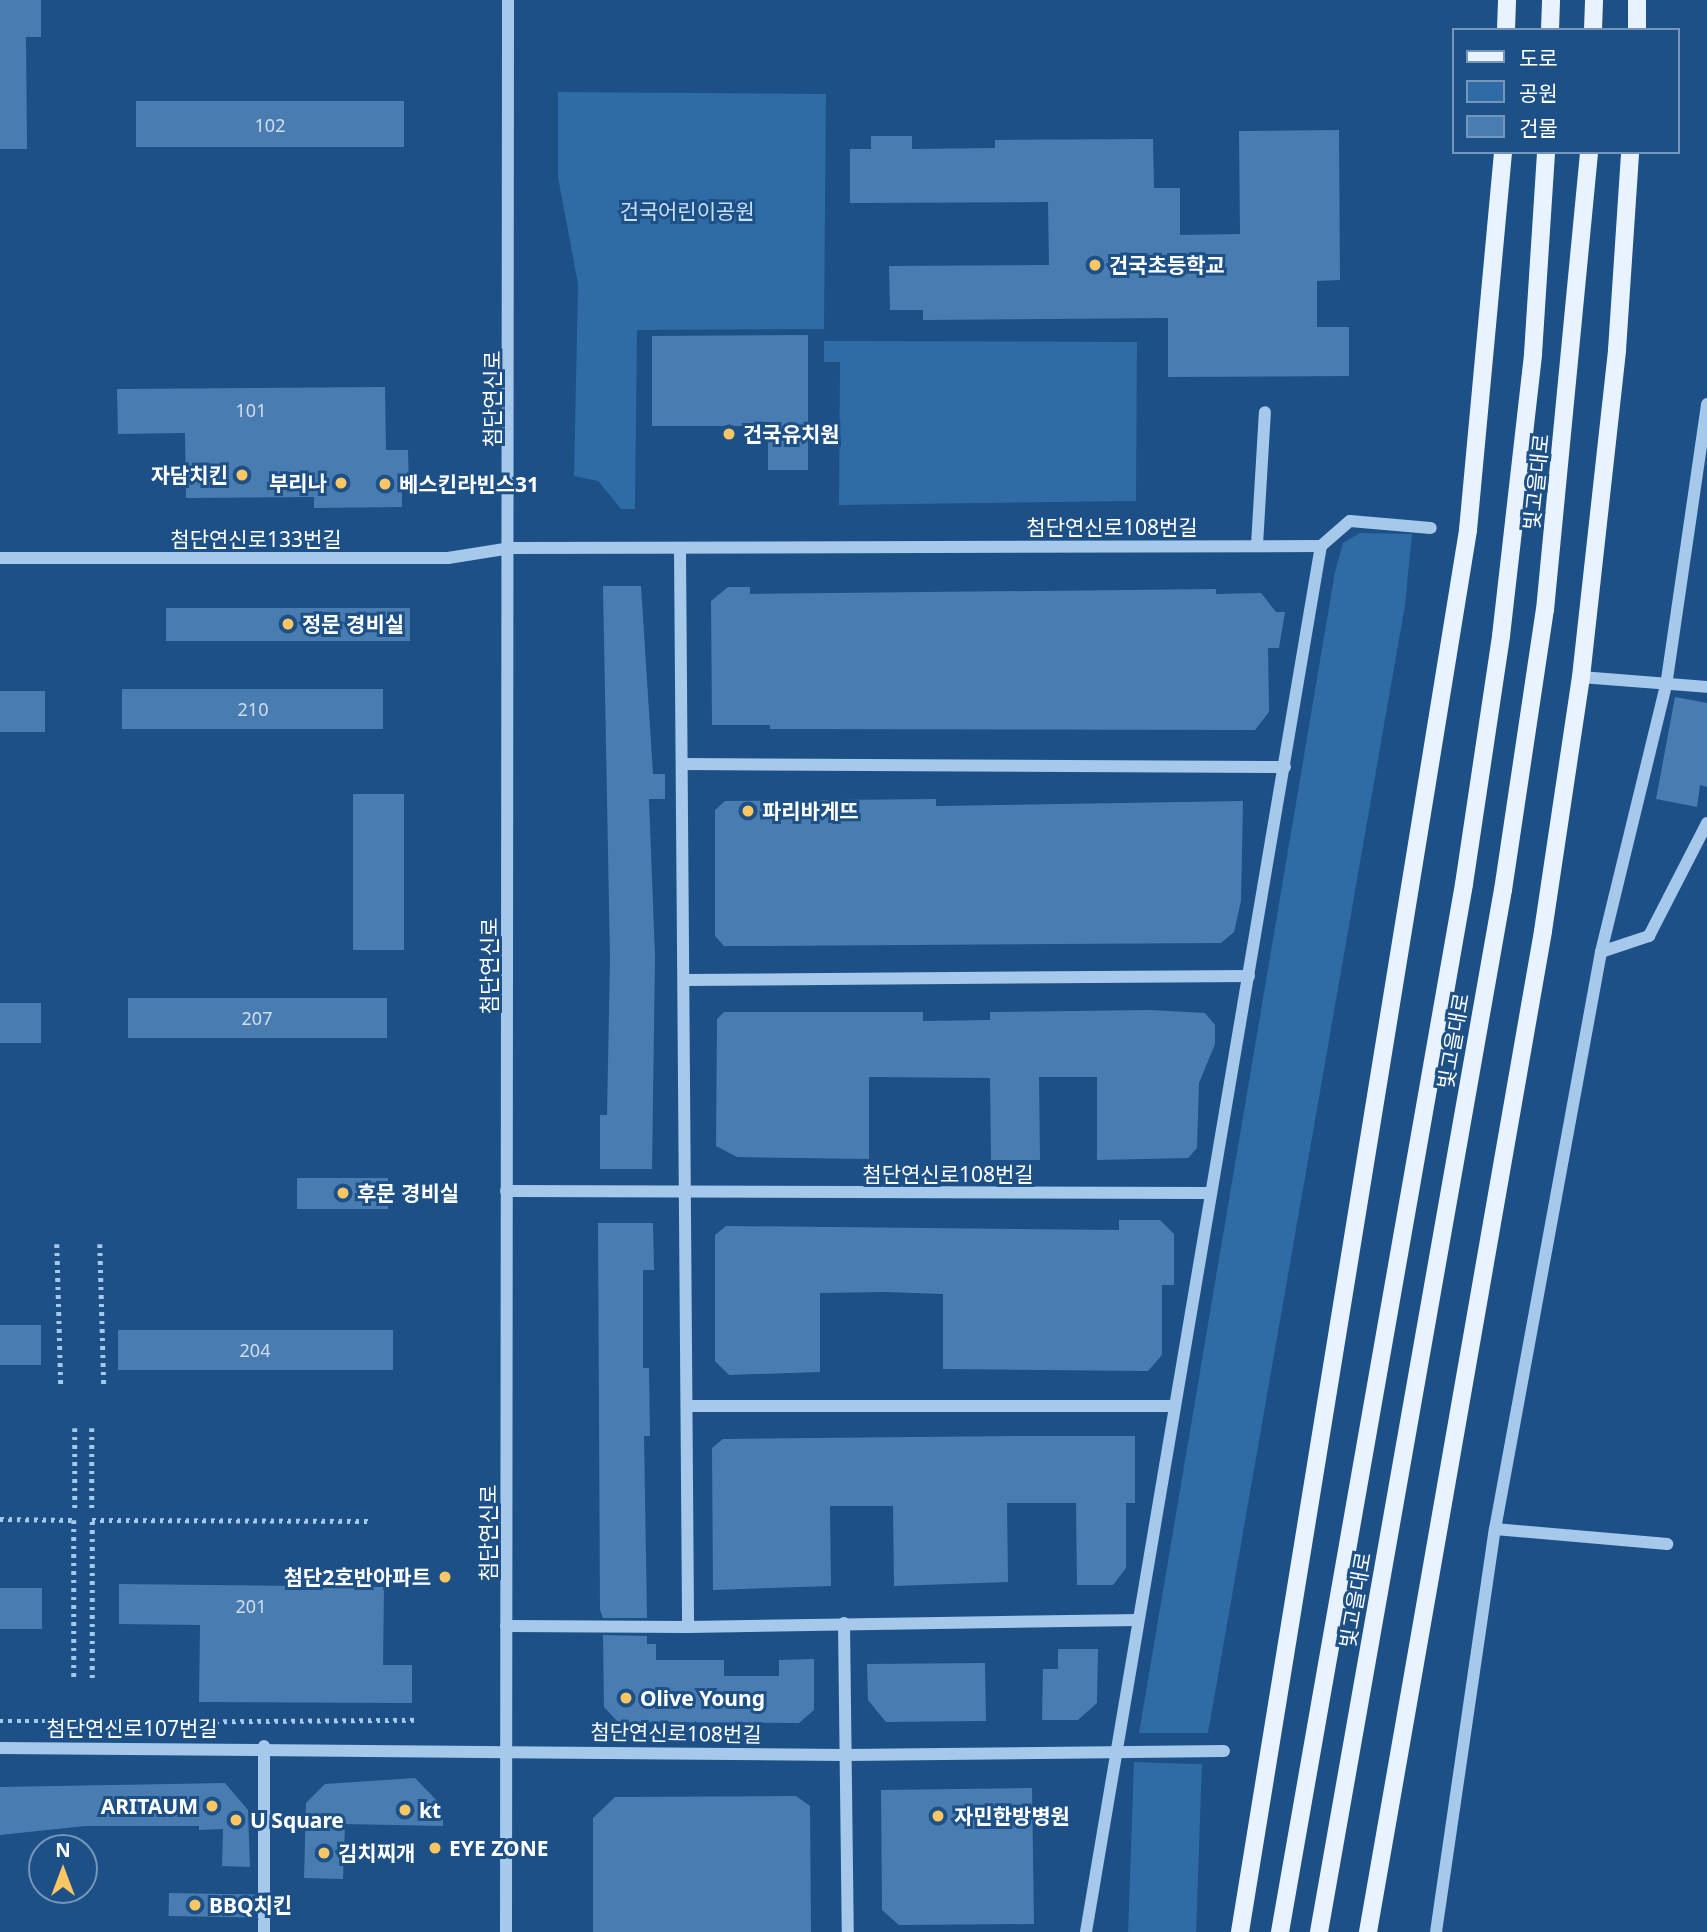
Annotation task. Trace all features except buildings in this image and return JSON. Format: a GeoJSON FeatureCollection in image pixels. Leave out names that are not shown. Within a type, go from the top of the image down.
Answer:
{"type":"FeatureCollection","features":[{"type":"Feature","properties":{"kind":"main road"},"geometry":{"type":"LineString","coordinates":[[1506,28],[1507,0]]}},
{"type":"Feature","properties":{"kind":"main road"},"geometry":{"type":"LineString","coordinates":[[1550,28],[1551,0]]}},
{"type":"Feature","properties":{"kind":"main road"},"geometry":{"type":"LineString","coordinates":[[1593,28],[1594,0]]}},
{"type":"Feature","properties":{"kind":"main road"},"geometry":{"type":"LineString","coordinates":[[1637,0],[1637,28]]}},
{"type":"Feature","properties":{"kind":"main road"},"geometry":{"type":"LineString","coordinates":[[1240,1932],[1468,530],[1503,154]]}},
{"type":"Feature","properties":{"kind":"main road","name":"빛고을대로"},"geometry":{"type":"LineString","coordinates":[[1280,1932],[1468,856],[1501,636],[1533,354],[1546,154]]}},
{"type":"Feature","properties":{"kind":"main road","name":"빛고을대로"},"geometry":{"type":"LineString","coordinates":[[1319,1932],[1507,864],[1545,610],[1588,154]]}},
{"type":"Feature","properties":{"kind":"main road"},"geometry":{"type":"LineString","coordinates":[[1368,1932],[1543,932],[1581,677],[1617,350],[1630,154]]}},
{"type":"Feature","properties":{"kind":"street","name":"첨단연신로"},"geometry":{"type":"LineString","coordinates":[[506,1932],[506,1191],[511,548],[508,0]]}},
{"type":"Feature","properties":{"kind":"street"},"geometry":{"type":"LineString","coordinates":[[1436,1932],[1495,1529],[1601,952],[1666,686],[1707,404]]}},
{"type":"Feature","properties":{"kind":"street"},"geometry":{"type":"LineString","coordinates":[[1257,545],[1265,412]]}},
{"type":"Feature","properties":{"kind":"street"},"geometry":{"type":"LineString","coordinates":[[1086,1932],[1171,1406],[1249,976],[1321,547],[1350,521],[1431,528]]}},
{"type":"Feature","properties":{"kind":"street","name":"첨단연신로108번길"},"geometry":{"type":"LineString","coordinates":[[511,548],[1321,547]]}},
{"type":"Feature","properties":{"kind":"street","name":"첨단연신로133번길"},"geometry":{"type":"LineString","coordinates":[[0,558],[448,558],[511,548]]}},
{"type":"Feature","properties":{"kind":"street"},"geometry":{"type":"LineString","coordinates":[[680,549],[687,1194],[688,1627]]}},
{"type":"Feature","properties":{"kind":"street"},"geometry":{"type":"LineString","coordinates":[[1581,677],[1666,686],[1707,687]]}},
{"type":"Feature","properties":{"kind":"street"},"geometry":{"type":"LineString","coordinates":[[682,764],[1285,767]]}},
{"type":"Feature","properties":{"kind":"street"},"geometry":{"type":"LineString","coordinates":[[1601,952],[1649,936],[1707,823]]}},
{"type":"Feature","properties":{"kind":"street"},"geometry":{"type":"LineString","coordinates":[[684,980],[1249,976]]}},
{"type":"Feature","properties":{"kind":"street","name":"첨단연신로108번길"},"geometry":{"type":"LineString","coordinates":[[506,1191],[687,1194],[1209,1193]]}},
{"type":"Feature","properties":{"kind":"street"},"geometry":{"type":"LineString","coordinates":[[688,1406],[1171,1406]]}},
{"type":"Feature","properties":{"kind":"street"},"geometry":{"type":"LineString","coordinates":[[1495,1529],[1667,1544]]}},
{"type":"Feature","properties":{"kind":"street"},"geometry":{"type":"LineString","coordinates":[[506,1626],[688,1627],[1138,1620]]}},
{"type":"Feature","properties":{"kind":"street"},"geometry":{"type":"LineString","coordinates":[[844,1623],[848,1932]]}},
{"type":"Feature","properties":{"kind":"street"},"geometry":{"type":"LineString","coordinates":[[264,1746],[264,1932]]}},
{"type":"Feature","properties":{"kind":"street","name":"첨단연신로107번길"},"geometry":{"type":"LineString","coordinates":[[0,1748],[264,1746],[506,1749]]}},
{"type":"Feature","properties":{"kind":"street","name":"첨단연신로108번길"},"geometry":{"type":"LineString","coordinates":[[506,1749],[845,1755],[1116,1750],[1224,1751]]}},
{"type":"Feature","properties":{"kind":"path"},"geometry":{"type":"LineString","coordinates":[[57,1244],[61,1386]]}},
{"type":"Feature","properties":{"kind":"path"},"geometry":{"type":"LineString","coordinates":[[100,1244],[104,1387]]}},
{"type":"Feature","properties":{"kind":"path"},"geometry":{"type":"LineString","coordinates":[[75,1429],[75,1508]]}},
{"type":"Feature","properties":{"kind":"path"},"geometry":{"type":"LineString","coordinates":[[92,1429],[92,1508]]}},
{"type":"Feature","properties":{"kind":"path"},"geometry":{"type":"LineString","coordinates":[[0,1520],[74,1520],[74,1679]]}},
{"type":"Feature","properties":{"kind":"path"},"geometry":{"type":"LineString","coordinates":[[92,1678],[92,1520],[368,1521]]}},
{"type":"Feature","properties":{"kind":"path"},"geometry":{"type":"LineString","coordinates":[[113,1722],[418,1720]]}},
{"type":"Feature","properties":{"kind":"path"},"geometry":{"type":"LineString","coordinates":[[0,1721],[69,1721]]}},
{"type":"Feature","properties":{"kind":"green space","name":"건국어린이공원"},"geometry":{"type":"Polygon","coordinates":[[[558,92],[826,94],[824,329],[637,330],[635,509],[621,509],[598,481],[574,476],[578,284],[558,177],[558,92]]]}},
{"type":"Feature","properties":{"kind":"green space"},"geometry":{"type":"Polygon","coordinates":[[[824,341],[1137,342],[1136,501],[839,505],[840,362],[824,362],[824,341]]]}},
{"type":"Feature","properties":{"kind":"green space"},"geometry":{"type":"Polygon","coordinates":[[[1360,533],[1412,534],[1405,605],[1208,1733],[1139,1733],[1335,572],[1343,543],[1360,533]]]}},
{"type":"Feature","properties":{"kind":"green space"},"geometry":{"type":"Polygon","coordinates":[[[1134,1762],[1202,1764],[1196,1932],[1128,1932],[1134,1762]]]}},
{"type":"Feature","properties":{"kind":"place","name":"건국초등학교"},"geometry":{"type":"Point","coordinates":[1095,265]}},
{"type":"Feature","properties":{"kind":"place","name":"건국유치원"},"geometry":{"type":"Point","coordinates":[729,434]}},
{"type":"Feature","properties":{"kind":"place","name":"자담치킨"},"geometry":{"type":"Point","coordinates":[242,475]}},
{"type":"Feature","properties":{"kind":"place","name":"부리나"},"geometry":{"type":"Point","coordinates":[341,483]}},
{"type":"Feature","properties":{"kind":"place","name":"베스킨라빈스31"},"geometry":{"type":"Point","coordinates":[385,484]}},
{"type":"Feature","properties":{"kind":"place","name":"정문 경비실"},"geometry":{"type":"Point","coordinates":[288,624]}},
{"type":"Feature","properties":{"kind":"place","name":"파리바게뜨"},"geometry":{"type":"Point","coordinates":[748,811]}},
{"type":"Feature","properties":{"kind":"place","name":"후문 경비실"},"geometry":{"type":"Point","coordinates":[343,1193]}},
{"type":"Feature","properties":{"kind":"place","name":"첨단2호반아파트"},"geometry":{"type":"Point","coordinates":[445,1577]}},
{"type":"Feature","properties":{"kind":"place","name":"Olive Young"},"geometry":{"type":"Point","coordinates":[626,1698]}},
{"type":"Feature","properties":{"kind":"place","name":"ARITAUM"},"geometry":{"type":"Point","coordinates":[212,1806]}},
{"type":"Feature","properties":{"kind":"place","name":"kt"},"geometry":{"type":"Point","coordinates":[405,1810]}},
{"type":"Feature","properties":{"kind":"place","name":"자민한방병원"},"geometry":{"type":"Point","coordinates":[938,1816]}},
{"type":"Feature","properties":{"kind":"place","name":"U Square"},"geometry":{"type":"Point","coordinates":[236,1820]}},
{"type":"Feature","properties":{"kind":"place","name":"EYE ZONE"},"geometry":{"type":"Point","coordinates":[435,1848]}},
{"type":"Feature","properties":{"kind":"place","name":"김치찌개"},"geometry":{"type":"Point","coordinates":[324,1853]}},
{"type":"Feature","properties":{"kind":"place","name":"BBQ치킨"},"geometry":{"type":"Point","coordinates":[195,1905]}}]}
